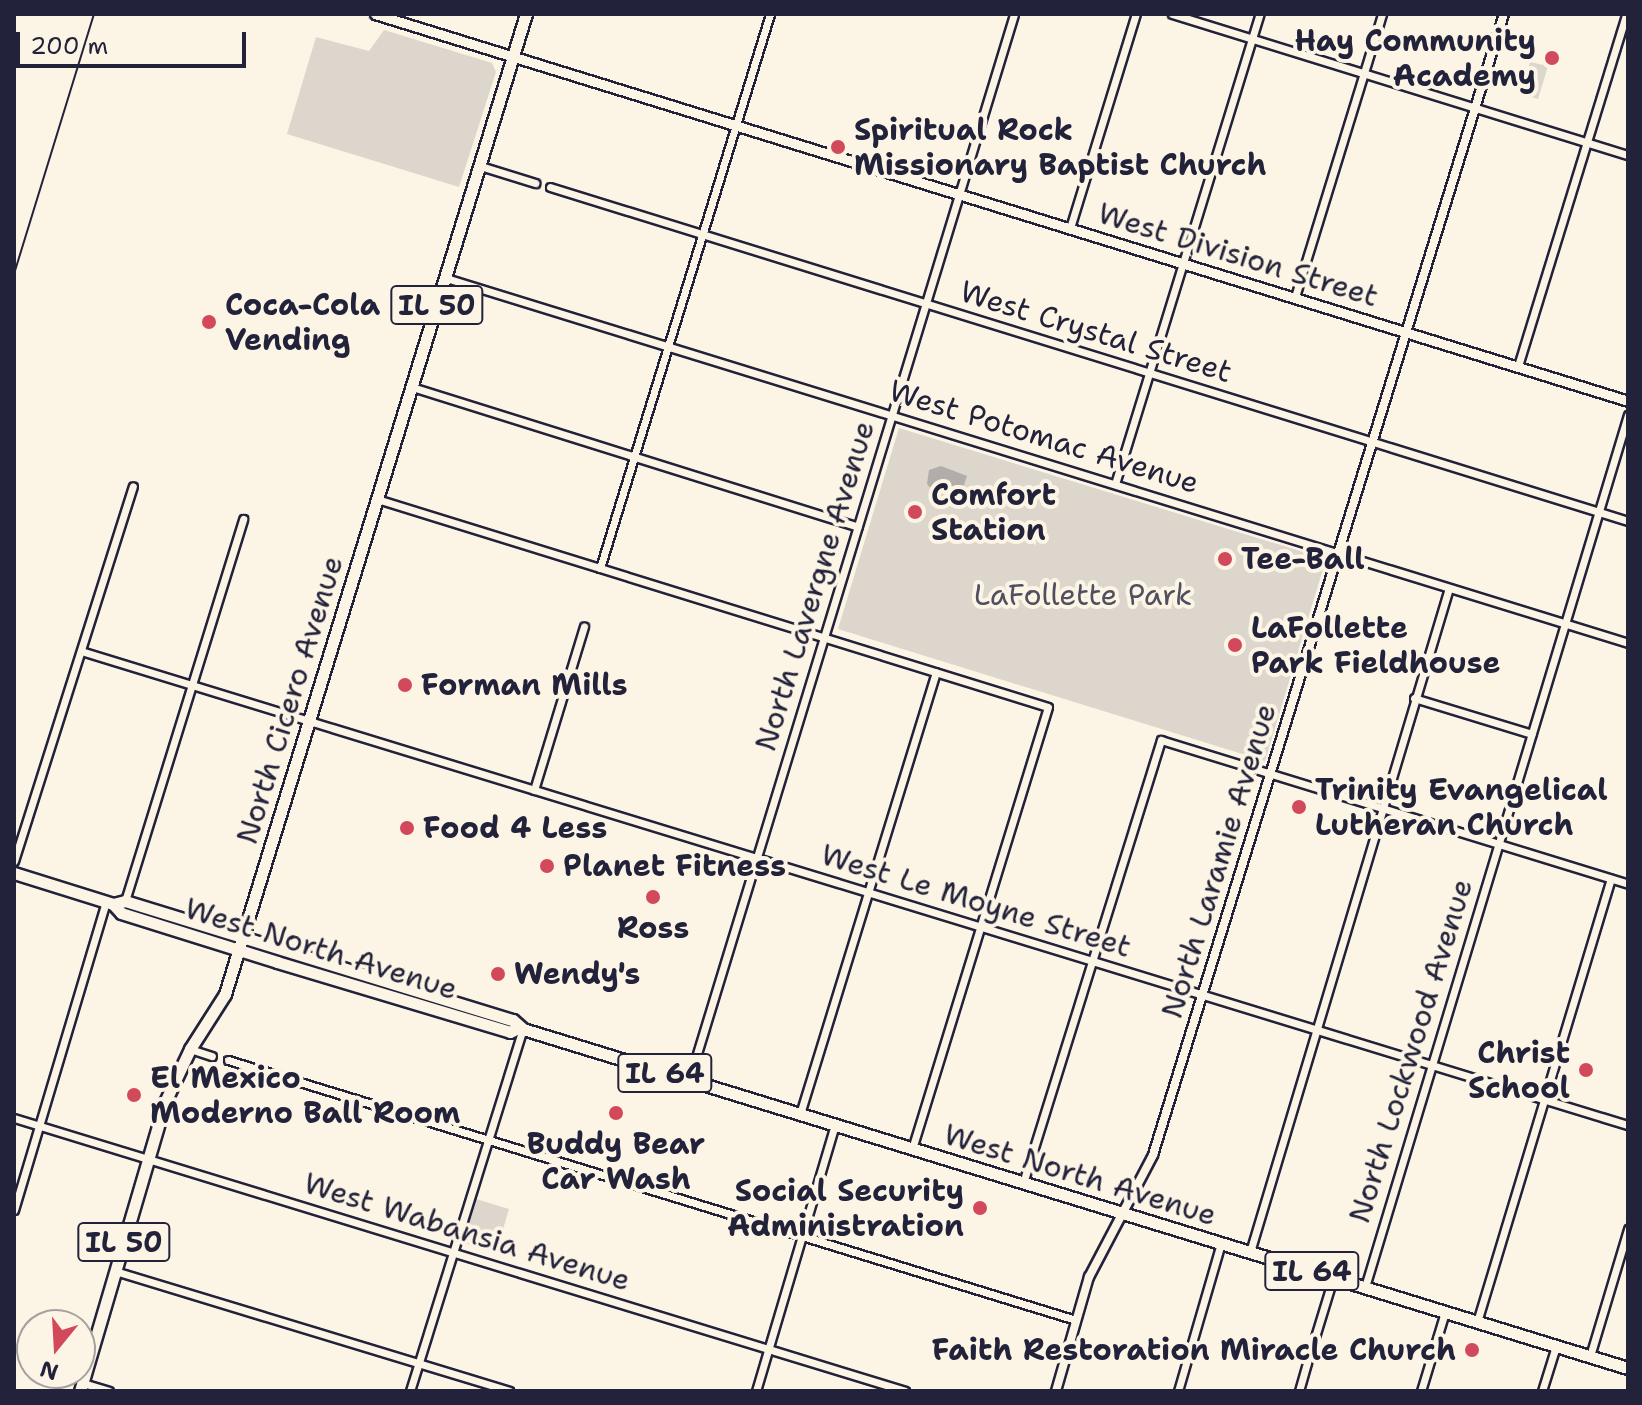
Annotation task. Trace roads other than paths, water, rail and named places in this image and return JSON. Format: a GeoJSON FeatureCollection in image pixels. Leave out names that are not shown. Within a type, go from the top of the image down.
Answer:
{"type":"FeatureCollection","features":[{"type":"Feature","properties":{"kind":"main road","name":"West Division Street"},"geometry":{"type":"LineString","coordinates":[[375,14],[1628,401]]}},
{"type":"Feature","properties":{"kind":"main road","name":"North Cicero Avenue"},"geometry":{"type":"LineString","coordinates":[[96,1338],[165,1102],[190,1049],[225,994],[526,14]]}},
{"type":"Feature","properties":{"kind":"main road","name":"West North Avenue"},"geometry":{"type":"LineString","coordinates":[[14,873],[115,902],[121,913],[241,943],[510,1032],[520,1029],[1628,1368]]}},
{"type":"Feature","properties":{"kind":"street"},"geometry":{"type":"LineString","coordinates":[[600,568],[770,14]]}},
{"type":"Feature","properties":{"kind":"street","name":"North Lavergne Avenue"},"geometry":{"type":"LineString","coordinates":[[689,1080],[1014,14]]}},
{"type":"Feature","properties":{"kind":"street"},"geometry":{"type":"LineString","coordinates":[[1070,228],[1136,14]]}},
{"type":"Feature","properties":{"kind":"street"},"geometry":{"type":"LineString","coordinates":[[1172,14],[1628,155]]}},
{"type":"Feature","properties":{"kind":"street"},"geometry":{"type":"LineString","coordinates":[[1115,484],[1260,14]]}},
{"type":"Feature","properties":{"kind":"street"},"geometry":{"type":"LineString","coordinates":[[1295,297],[1382,14]]}},
{"type":"Feature","properties":{"kind":"street","name":"North Laramie Avenue"},"geometry":{"type":"LineString","coordinates":[[1056,1391],[1092,1269],[1150,1165],[1504,14]]}},
{"type":"Feature","properties":{"kind":"street"},"geometry":{"type":"LineString","coordinates":[[1518,366],[1626,14]]}},
{"type":"Feature","properties":{"kind":"street"},"geometry":{"type":"LineString","coordinates":[[480,166],[535,183]]}},
{"type":"Feature","properties":{"kind":"street","name":"West Crystal Street"},"geometry":{"type":"LineString","coordinates":[[550,187],[1628,521]]}},
{"type":"Feature","properties":{"kind":"street","name":"West Potomac Avenue"},"geometry":{"type":"LineString","coordinates":[[446,278],[1628,643]]}},
{"type":"Feature","properties":{"kind":"street"},"geometry":{"type":"LineString","coordinates":[[412,387],[858,527]]}},
{"type":"Feature","properties":{"kind":"street","name":"North Lockwood Avenue"},"geometry":{"type":"LineString","coordinates":[[1365,1287],[1628,415]]}},
{"type":"Feature","properties":{"kind":"street"},"geometry":{"type":"LineString","coordinates":[[14,861],[133,486]]}},
{"type":"Feature","properties":{"kind":"street"},"geometry":{"type":"LineString","coordinates":[[377,499],[1048,707],[912,1149]]}},
{"type":"Feature","properties":{"kind":"street"},"geometry":{"type":"LineString","coordinates":[[14,1210],[39,1126],[115,902],[192,686],[243,519]]}},
{"type":"Feature","properties":{"kind":"street"},"geometry":{"type":"LineString","coordinates":[[1250,1252],[1449,588]]}},
{"type":"Feature","properties":{"kind":"street"},"geometry":{"type":"LineString","coordinates":[[534,790],[584,626]]}},
{"type":"Feature","properties":{"kind":"street","name":"West Le Moyne Street"},"geometry":{"type":"LineString","coordinates":[[81,651],[1628,1125]]}},
{"type":"Feature","properties":{"kind":"street"},"geometry":{"type":"LineString","coordinates":[[800,1114],[936,672]]}},
{"type":"Feature","properties":{"kind":"street"},"geometry":{"type":"LineString","coordinates":[[1414,698],[1532,734]]}},
{"type":"Feature","properties":{"kind":"street"},"geometry":{"type":"LineString","coordinates":[[1023,1183],[1161,740],[1628,883]]}},
{"type":"Feature","properties":{"kind":"street"},"geometry":{"type":"LineString","coordinates":[[1477,1322],[1611,879]]}},
{"type":"Feature","properties":{"kind":"street"},"geometry":{"type":"LineString","coordinates":[[410,1391],[520,1029]]}},
{"type":"Feature","properties":{"kind":"street"},"geometry":{"type":"LineString","coordinates":[[190,1049],[212,1056]]}},
{"type":"Feature","properties":{"kind":"street"},"geometry":{"type":"LineString","coordinates":[[228,1060],[1076,1320]]}},
{"type":"Feature","properties":{"kind":"street","name":"West Wabansia Avenue"},"geometry":{"type":"LineString","coordinates":[[14,1118],[905,1391]]}},
{"type":"Feature","properties":{"kind":"street"},"geometry":{"type":"LineString","coordinates":[[756,1391],[835,1125]]}},
{"type":"Feature","properties":{"kind":"street"},"geometry":{"type":"LineString","coordinates":[[1590,1356],[1628,1229]]}},
{"type":"Feature","properties":{"kind":"street"},"geometry":{"type":"LineString","coordinates":[[1178,1391],[1221,1243]]}},
{"type":"Feature","properties":{"kind":"street"},"geometry":{"type":"LineString","coordinates":[[115,1271],[509,1391]]}},
{"type":"Feature","properties":{"kind":"street"},"geometry":{"type":"LineString","coordinates":[[1315,1337],[1333,1278]]}},
{"type":"Feature","properties":{"kind":"street"},"geometry":{"type":"LineString","coordinates":[[1421,1391],[1445,1312]]}},
{"type":"Feature","properties":{"kind":"street"},"geometry":{"type":"LineString","coordinates":[[1542,1391],[1556,1346]]}},
{"type":"Feature","properties":{"kind":"street"},"geometry":{"type":"LineString","coordinates":[[1299,1391],[1311,1349]]}},
{"type":"Feature","properties":{"kind":"railway"},"geometry":{"type":"LineString","coordinates":[[14,274],[94,14]]}},
{"type":"Feature","properties":{"kind":"place","name":"Hay Community Academy"},"geometry":{"type":"Point","coordinates":[1552,58]}},
{"type":"Feature","properties":{"kind":"place","name":"Spiritual Rock Missionary Baptist Church"},"geometry":{"type":"Point","coordinates":[838,147]}},
{"type":"Feature","properties":{"kind":"place","name":"Coca-Cola Vending"},"geometry":{"type":"Point","coordinates":[209,322]}},
{"type":"Feature","properties":{"kind":"place","name":"Comfort Station"},"geometry":{"type":"Point","coordinates":[915,512]}},
{"type":"Feature","properties":{"kind":"place","name":"Tee-Ball"},"geometry":{"type":"Point","coordinates":[1225,559]}},
{"type":"Feature","properties":{"kind":"place","name":"LaFollette Park Fieldhouse"},"geometry":{"type":"Point","coordinates":[1235,645]}},
{"type":"Feature","properties":{"kind":"place","name":"Forman Mills"},"geometry":{"type":"Point","coordinates":[405,685]}},
{"type":"Feature","properties":{"kind":"place","name":"Trinity Evangelical Lutheran Church"},"geometry":{"type":"Point","coordinates":[1299,807]}},
{"type":"Feature","properties":{"kind":"place","name":"Food 4 Less"},"geometry":{"type":"Point","coordinates":[407,828]}},
{"type":"Feature","properties":{"kind":"place","name":"Planet Fitness"},"geometry":{"type":"Point","coordinates":[547,866]}},
{"type":"Feature","properties":{"kind":"place","name":"Ross"},"geometry":{"type":"Point","coordinates":[653,897]}},
{"type":"Feature","properties":{"kind":"place","name":"Wendy's"},"geometry":{"type":"Point","coordinates":[498,974]}},
{"type":"Feature","properties":{"kind":"place","name":"Christ School"},"geometry":{"type":"Point","coordinates":[1586,1070]}},
{"type":"Feature","properties":{"kind":"place","name":"El Mexico Moderno Ball Room"},"geometry":{"type":"Point","coordinates":[134,1095]}},
{"type":"Feature","properties":{"kind":"place","name":"Buddy Bear Car Wash"},"geometry":{"type":"Point","coordinates":[616,1113]}},
{"type":"Feature","properties":{"kind":"place","name":"Social Security Administration"},"geometry":{"type":"Point","coordinates":[980,1208]}},
{"type":"Feature","properties":{"kind":"place","name":"Faith Restoration Miracle Church"},"geometry":{"type":"Point","coordinates":[1472,1350]}},
{"type":"Feature","properties":{"kind":"park label","name":"LaFollette Park"},"geometry":{"type":"Point","coordinates":[1083,595]}}]}
